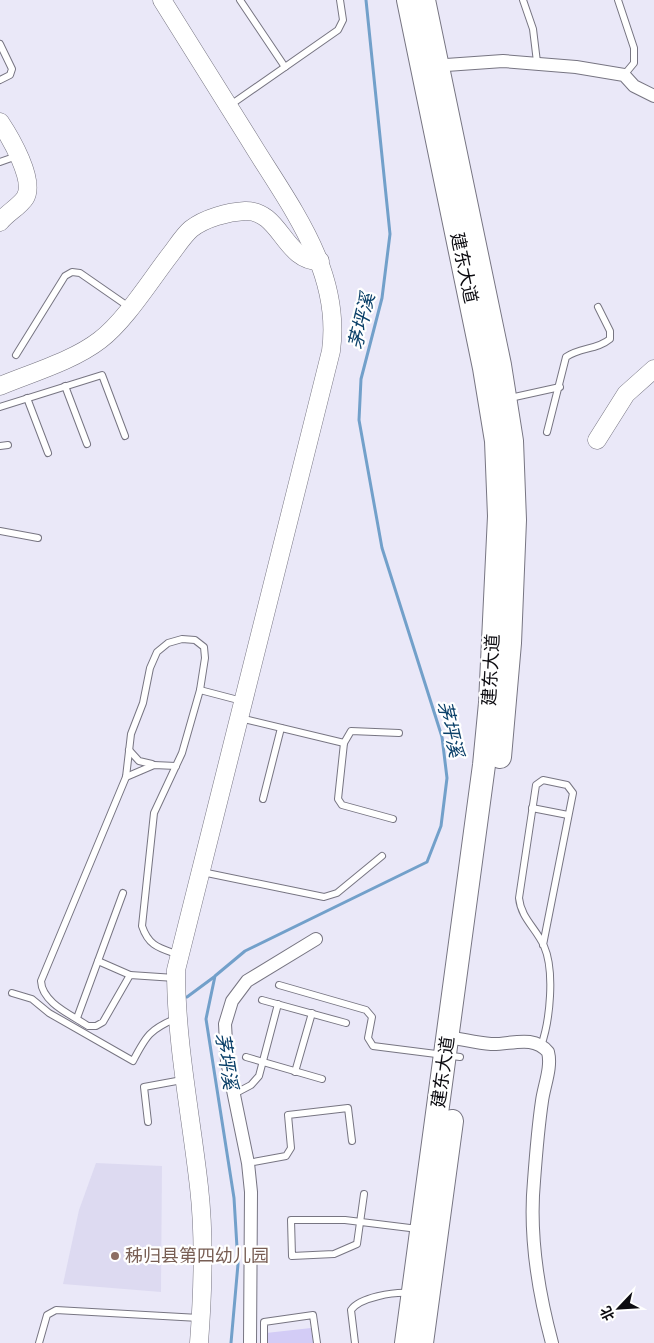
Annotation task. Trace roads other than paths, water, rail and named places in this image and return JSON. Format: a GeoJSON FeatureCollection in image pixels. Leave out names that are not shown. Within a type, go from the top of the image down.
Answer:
{"type":"FeatureCollection","features":[{"type":"Feature","properties":{"kind":"highway","name":"建东大道"},"geometry":{"type":"LineString","coordinates":[[408,0],[430,67],[499,401],[499,516],[490,703],[454,1047],[421,1294],[422,1343]]}},
{"type":"Feature","properties":{"kind":"highway","name":"建东大道"},"geometry":{"type":"LineString","coordinates":[[424,0],[430,67]]}},
{"type":"Feature","properties":{"kind":"highway","name":"建东大道"},"geometry":{"type":"LineString","coordinates":[[406,1343],[421,1294]]}},
{"type":"Feature","properties":{"kind":"main road"},"geometry":{"type":"LineString","coordinates":[[162,0],[304,228],[320,261],[330,296],[333,315],[331,351],[179,955],[176,978],[178,1018],[201,1214],[203,1268],[199,1343]]}},
{"type":"Feature","properties":{"kind":"main road"},"geometry":{"type":"LineString","coordinates":[[0,122],[28,180],[28,193],[0,222]]}},
{"type":"Feature","properties":{"kind":"main road"},"geometry":{"type":"LineString","coordinates":[[0,386],[91,346],[109,332],[190,230],[207,220],[232,213],[251,212],[262,215],[272,222],[297,254],[304,259],[320,261]]}},
{"type":"Feature","properties":{"kind":"main road"},"geometry":{"type":"LineString","coordinates":[[596,440],[626,394],[654,368]]}},
{"type":"Feature","properties":{"kind":"street"},"geometry":{"type":"LineString","coordinates":[[430,67],[487,62],[537,62],[624,75],[634,86],[654,96]]}},
{"type":"Feature","properties":{"kind":"street"},"geometry":{"type":"LineString","coordinates":[[250,1343],[252,1223],[248,1163],[225,1036],[227,1012],[239,990],[256,974],[316,940]]}},
{"type":"Feature","properties":{"kind":"street"},"geometry":{"type":"LineString","coordinates":[[454,1047],[524,1041],[541,1046],[548,1052],[549,1063],[540,1120],[532,1223],[537,1263],[552,1343]]}},
{"type":"Feature","properties":{"kind":"lane"},"geometry":{"type":"LineString","coordinates":[[240,0],[285,67]]}},
{"type":"Feature","properties":{"kind":"lane"},"geometry":{"type":"LineString","coordinates":[[228,106],[338,30],[343,20],[340,0]]}},
{"type":"Feature","properties":{"kind":"lane"},"geometry":{"type":"LineString","coordinates":[[523,0],[533,29],[537,62]]}},
{"type":"Feature","properties":{"kind":"lane"},"geometry":{"type":"LineString","coordinates":[[618,0],[634,48],[634,63],[624,75]]}},
{"type":"Feature","properties":{"kind":"lane"},"geometry":{"type":"LineString","coordinates":[[0,44],[12,69],[10,75],[0,80]]}},
{"type":"Feature","properties":{"kind":"lane"},"geometry":{"type":"LineString","coordinates":[[0,162],[18,156]]}},
{"type":"Feature","properties":{"kind":"lane"},"geometry":{"type":"LineString","coordinates":[[16,355],[65,276],[72,272],[80,273],[129,307]]}},
{"type":"Feature","properties":{"kind":"lane"},"geometry":{"type":"LineString","coordinates":[[547,432],[560,387],[566,357],[575,351],[603,345],[610,339],[610,331],[598,307]]}},
{"type":"Feature","properties":{"kind":"lane"},"geometry":{"type":"LineString","coordinates":[[0,407],[102,375],[125,436]]}},
{"type":"Feature","properties":{"kind":"lane"},"geometry":{"type":"LineString","coordinates":[[65,386],[86,444]]}},
{"type":"Feature","properties":{"kind":"lane"},"geometry":{"type":"LineString","coordinates":[[499,401],[560,387]]}},
{"type":"Feature","properties":{"kind":"lane"},"geometry":{"type":"LineString","coordinates":[[27,398],[48,453]]}},
{"type":"Feature","properties":{"kind":"lane"},"geometry":{"type":"LineString","coordinates":[[0,446],[8,444]]}},
{"type":"Feature","properties":{"kind":"lane"},"geometry":{"type":"LineString","coordinates":[[0,531],[38,538]]}},
{"type":"Feature","properties":{"kind":"lane"},"geometry":{"type":"LineString","coordinates":[[130,975],[103,1022],[96,1026],[88,1026],[47,998],[41,990],[41,981],[126,777],[131,734],[143,703],[150,668],[157,652],[168,643],[182,639],[195,640],[204,647],[205,658],[200,690],[176,766],[154,813],[142,926],[146,939],[156,946],[179,955]]}},
{"type":"Feature","properties":{"kind":"lane"},"geometry":{"type":"LineString","coordinates":[[200,690],[281,728],[344,743]]}},
{"type":"Feature","properties":{"kind":"lane"},"geometry":{"type":"LineString","coordinates":[[263,799],[281,728]]}},
{"type":"Feature","properties":{"kind":"lane"},"geometry":{"type":"LineString","coordinates":[[393,819],[342,805],[338,799],[344,743],[351,731],[399,733]]}},
{"type":"Feature","properties":{"kind":"lane"},"geometry":{"type":"LineString","coordinates":[[129,750],[139,760],[154,764],[176,766]]}},
{"type":"Feature","properties":{"kind":"lane"},"geometry":{"type":"LineString","coordinates":[[126,777],[154,764]]}},
{"type":"Feature","properties":{"kind":"lane"},"geometry":{"type":"LineString","coordinates":[[541,1046],[546,1030],[550,983],[548,964],[543,945],[523,915],[518,898],[536,786],[543,780],[567,785],[573,793],[543,945]]}},
{"type":"Feature","properties":{"kind":"lane"},"geometry":{"type":"LineString","coordinates":[[532,808],[568,815]]}},
{"type":"Feature","properties":{"kind":"lane"},"geometry":{"type":"LineString","coordinates":[[200,872],[324,897],[337,893],[382,856]]}},
{"type":"Feature","properties":{"kind":"lane"},"geometry":{"type":"LineString","coordinates":[[76,1018],[123,893]]}},
{"type":"Feature","properties":{"kind":"lane"},"geometry":{"type":"LineString","coordinates":[[98,961],[130,975],[176,978]]}},
{"type":"Feature","properties":{"kind":"lane"},"geometry":{"type":"LineString","coordinates":[[279,985],[366,1010],[372,1017],[368,1038],[373,1046],[454,1047]]}},
{"type":"Feature","properties":{"kind":"lane"},"geometry":{"type":"LineString","coordinates":[[12,993],[32,999],[74,1028],[133,1061],[147,1035],[156,1027],[178,1018]]}},
{"type":"Feature","properties":{"kind":"lane"},"geometry":{"type":"LineString","coordinates":[[262,1000],[346,1023]]}},
{"type":"Feature","properties":{"kind":"lane"},"geometry":{"type":"LineString","coordinates":[[234,1094],[256,1082],[278,1004]]}},
{"type":"Feature","properties":{"kind":"lane"},"geometry":{"type":"LineString","coordinates":[[295,1072],[312,1013]]}},
{"type":"Feature","properties":{"kind":"lane"},"geometry":{"type":"LineString","coordinates":[[246,1057],[322,1079]]}},
{"type":"Feature","properties":{"kind":"lane"},"geometry":{"type":"LineString","coordinates":[[148,1122],[144,1087],[186,1079]]}},
{"type":"Feature","properties":{"kind":"lane"},"geometry":{"type":"LineString","coordinates":[[248,1163],[286,1156],[292,1148],[288,1115],[348,1108],[352,1141]]}},
{"type":"Feature","properties":{"kind":"lane"},"geometry":{"type":"LineString","coordinates":[[364,1194],[360,1222],[357,1244],[334,1254],[292,1256],[291,1220],[360,1222],[429,1231]]}},
{"type":"Feature","properties":{"kind":"lane"},"geometry":{"type":"LineString","coordinates":[[354,1343],[351,1310],[355,1304],[391,1293],[421,1294]]}},
{"type":"Feature","properties":{"kind":"lane"},"geometry":{"type":"LineString","coordinates":[[40,1343],[47,1315],[56,1310],[201,1318]]}},
{"type":"Feature","properties":{"kind":"lane"},"geometry":{"type":"LineString","coordinates":[[264,1343],[264,1322],[313,1315],[316,1343]]}},
{"type":"Feature","properties":{"kind":"waterway","name":"茅坪溪"},"geometry":{"type":"LineString","coordinates":[[231,1343],[238,1264],[234,1198],[206,1019],[215,976],[245,951],[427,862],[441,826],[447,778],[442,737],[382,548],[359,420],[361,379],[382,298],[390,234],[366,0]]}},
{"type":"Feature","properties":{"kind":"waterway"},"geometry":{"type":"LineString","coordinates":[[187,997],[214,977]]}},
{"type":"Feature","properties":{"kind":"place","name":"秭归县第四幼儿园"},"geometry":{"type":"Point","coordinates":[115,1256]}}]}
